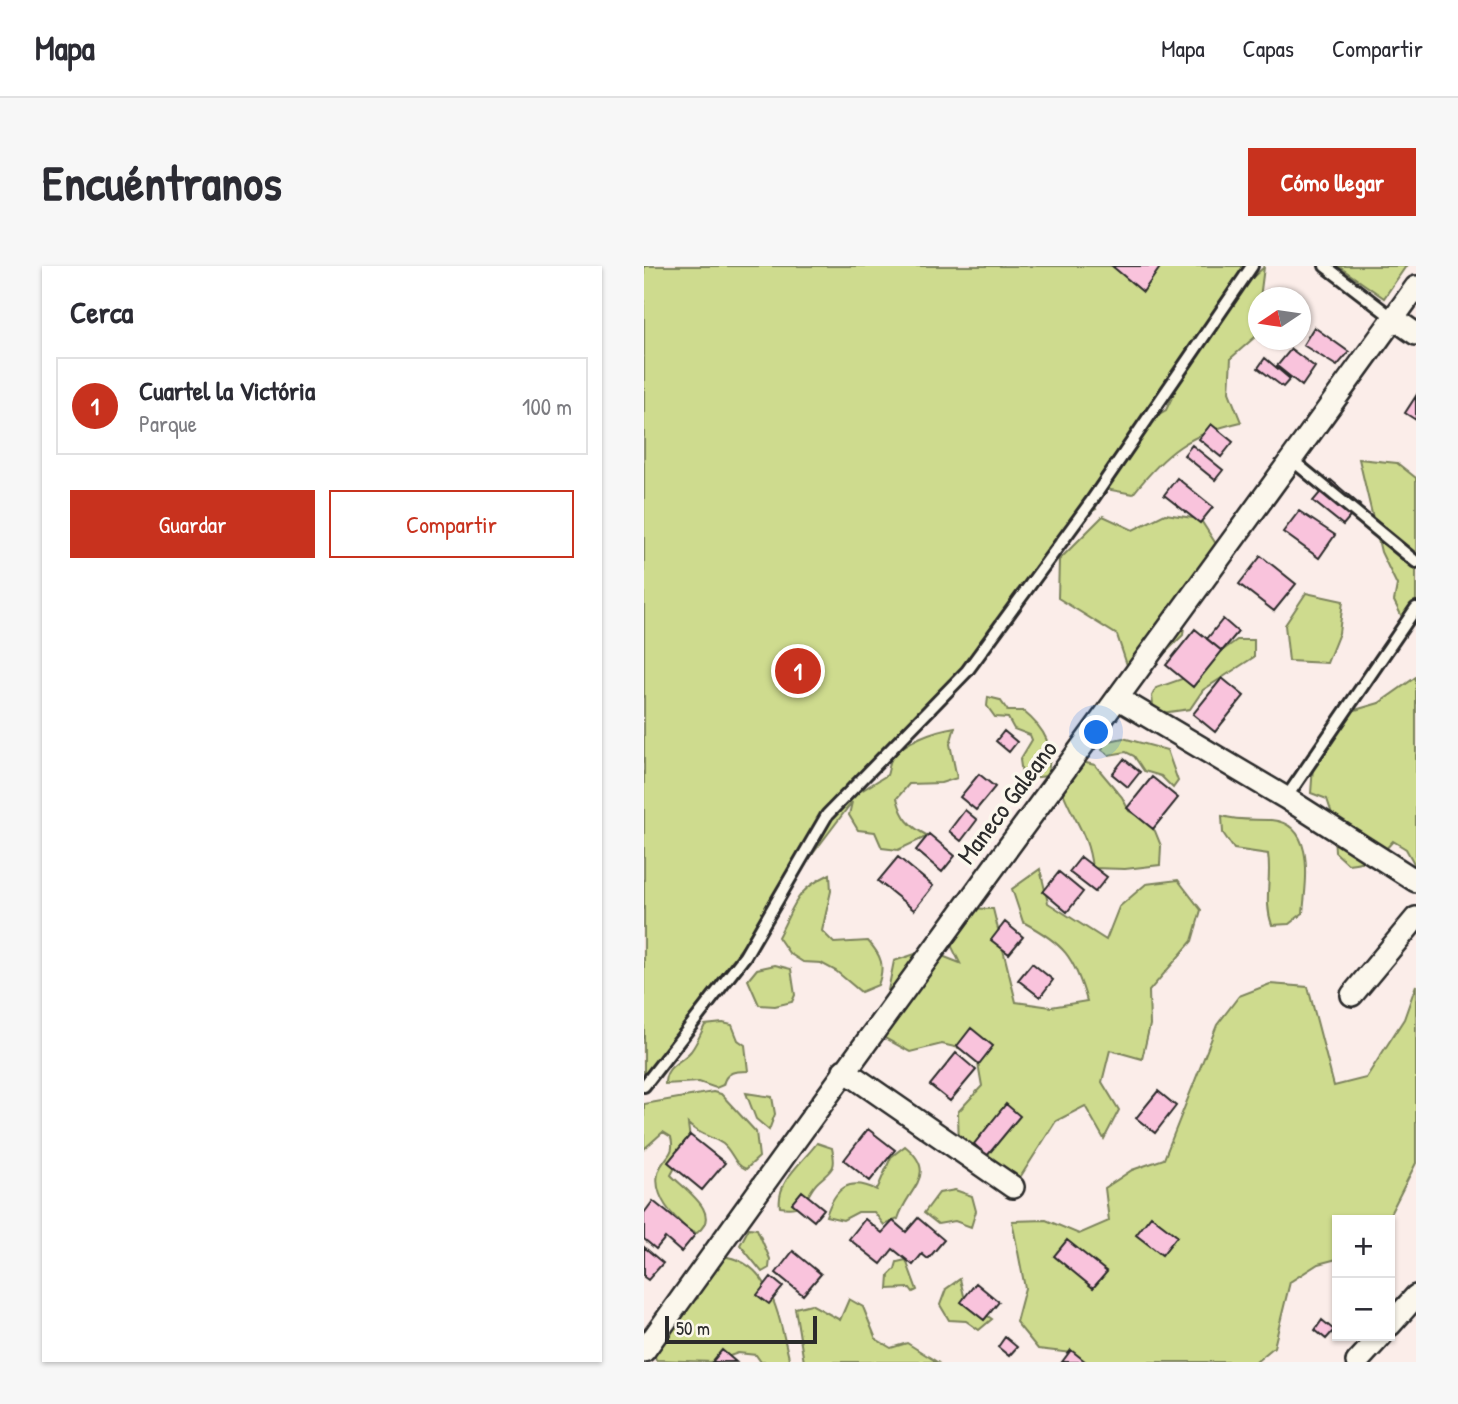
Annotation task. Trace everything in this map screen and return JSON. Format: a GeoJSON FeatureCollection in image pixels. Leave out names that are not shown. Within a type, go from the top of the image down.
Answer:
{"type":"FeatureCollection","features":[{"type":"Feature","properties":{"kind":"street","name":"Maneco Galeano"},"geometry":{"type":"LineString","coordinates":[[644,1352],[844,1070],[1119,699],[1416,287]]}},
{"type":"Feature","properties":{"kind":"street"},"geometry":{"type":"LineString","coordinates":[[1393,318],[1416,334]]}},
{"type":"Feature","properties":{"kind":"street"},"geometry":{"type":"LineString","coordinates":[[1119,699],[1286,798],[1416,881]]}},
{"type":"Feature","properties":{"kind":"street"},"geometry":{"type":"LineString","coordinates":[[1352,995],[1416,918]]}},
{"type":"Feature","properties":{"kind":"street"},"geometry":{"type":"LineString","coordinates":[[844,1070],[1013,1186]]}},
{"type":"Feature","properties":{"kind":"street"},"geometry":{"type":"LineString","coordinates":[[1395,1319],[1416,1296]]}},
{"type":"Feature","properties":{"kind":"street"},"geometry":{"type":"LineString","coordinates":[[1357,1362],[1376,1341]]}},
{"type":"Feature","properties":{"kind":"lane"},"geometry":{"type":"LineString","coordinates":[[644,1086],[745,956],[827,815],[967,671],[1090,503],[1252,266]]}},
{"type":"Feature","properties":{"kind":"lane"},"geometry":{"type":"LineString","coordinates":[[1325,266],[1393,318]]}},
{"type":"Feature","properties":{"kind":"lane"},"geometry":{"type":"LineString","coordinates":[[1292,460],[1416,562]]}},
{"type":"Feature","properties":{"kind":"lane"},"geometry":{"type":"LineString","coordinates":[[1286,798],[1416,608]]}},
{"type":"Feature","properties":{"kind":"green space"},"geometry":{"type":"Polygon","coordinates":[[[644,266],[1259,266],[1251,279],[1264,267],[1261,287],[1248,287],[1248,343],[1231,358],[1229,392],[1241,422],[1207,432],[1180,447],[1156,467],[1133,494],[1100,488],[1105,469],[1087,496],[1096,509],[1081,516],[1004,626],[906,732],[861,791],[887,775],[892,758],[904,746],[930,734],[955,727],[950,744],[957,778],[941,783],[909,784],[897,798],[907,821],[928,836],[898,850],[882,848],[875,832],[858,830],[849,815],[852,802],[644,1077],[644,266]],[[1192,356],[1140,425],[1166,410],[1192,356]]]}},
{"type":"Feature","properties":{"kind":"green space"},"geometry":{"type":"Polygon","coordinates":[[[1338,266],[1406,266],[1384,298],[1338,266]]]}},
{"type":"Feature","properties":{"kind":"green space"},"geometry":{"type":"Polygon","coordinates":[[[1359,459],[1397,463],[1416,478],[1416,624],[1402,617],[1394,601],[1397,585],[1381,552],[1359,459]]]}},
{"type":"Feature","properties":{"kind":"green space"},"geometry":{"type":"Polygon","coordinates":[[[1165,514],[1200,519],[1218,547],[1187,602],[1183,635],[1159,659],[1128,668],[1117,635],[1058,598],[1059,560],[1103,516],[1133,530],[1165,514]]]}},
{"type":"Feature","properties":{"kind":"green space"},"geometry":{"type":"Polygon","coordinates":[[[1306,593],[1343,601],[1339,633],[1327,663],[1289,661],[1285,625],[1306,593]]]}},
{"type":"Feature","properties":{"kind":"green space"},"geometry":{"type":"Polygon","coordinates":[[[1237,640],[1254,640],[1254,657],[1203,690],[1190,709],[1154,714],[1152,696],[1156,688],[1182,679],[1193,666],[1209,660],[1237,640]]]}},
{"type":"Feature","properties":{"kind":"green space"},"geometry":{"type":"Polygon","coordinates":[[[1416,677],[1416,867],[1406,849],[1393,841],[1373,858],[1348,864],[1335,852],[1333,817],[1327,799],[1311,793],[1314,754],[1330,724],[1345,713],[1379,703],[1416,677]]]}},
{"type":"Feature","properties":{"kind":"green space"},"geometry":{"type":"Polygon","coordinates":[[[988,697],[1000,700],[1008,711],[1023,711],[1037,725],[1049,747],[1047,776],[1030,778],[1022,774],[1020,760],[1032,740],[1030,735],[1014,729],[1008,718],[995,717],[987,706],[988,697]]]}},
{"type":"Feature","properties":{"kind":"green space"},"geometry":{"type":"Polygon","coordinates":[[[1123,738],[1167,750],[1178,781],[1173,788],[1161,776],[1144,771],[1134,756],[1126,752],[1109,755],[1102,750],[1105,742],[1123,738]]]}},
{"type":"Feature","properties":{"kind":"green space"},"geometry":{"type":"Polygon","coordinates":[[[1077,761],[1095,765],[1122,797],[1129,811],[1144,819],[1155,831],[1161,846],[1160,865],[1125,869],[1092,868],[1087,844],[1061,787],[1077,761]]]}},
{"type":"Feature","properties":{"kind":"green space"},"geometry":{"type":"Polygon","coordinates":[[[1222,816],[1271,820],[1285,824],[1295,832],[1302,843],[1306,871],[1303,913],[1289,924],[1272,925],[1269,916],[1268,854],[1234,849],[1223,833],[1222,816]]]}},
{"type":"Feature","properties":{"kind":"green space"},"geometry":{"type":"Polygon","coordinates":[[[1040,869],[1048,903],[1106,940],[1119,907],[1146,884],[1178,880],[1201,910],[1192,941],[1149,991],[1150,1025],[1142,1059],[1110,1050],[1102,1082],[1119,1110],[1104,1139],[1085,1106],[1056,1121],[1019,1179],[959,1148],[958,1112],[982,1086],[976,1052],[942,1044],[910,1052],[879,1035],[894,961],[927,950],[960,963],[950,943],[960,908],[993,909],[1016,1002],[1051,1007],[1087,1001],[1066,953],[1048,937],[1023,922],[1012,889],[1040,869]]]}},
{"type":"Feature","properties":{"kind":"green space"},"geometry":{"type":"Polygon","coordinates":[[[830,874],[831,891],[822,931],[834,943],[868,941],[881,961],[878,985],[861,992],[836,971],[821,963],[803,962],[789,953],[778,937],[802,893],[830,874]]]}},
{"type":"Feature","properties":{"kind":"green space"},"geometry":{"type":"Polygon","coordinates":[[[775,965],[791,969],[795,995],[792,1002],[775,1006],[759,1005],[748,980],[757,969],[775,965]]]}},
{"type":"Feature","properties":{"kind":"green space"},"geometry":{"type":"Polygon","coordinates":[[[1270,984],[1308,987],[1334,1086],[1366,1078],[1404,1019],[1416,985],[1416,1163],[1390,1215],[1332,1215],[1332,1260],[1318,1264],[1290,1282],[1274,1347],[1256,1362],[1081,1362],[1072,1353],[1038,1349],[1016,1322],[1025,1288],[1012,1221],[1046,1220],[1079,1234],[1109,1221],[1105,1188],[1132,1170],[1164,1159],[1217,1025],[1239,996],[1270,984]]]}},
{"type":"Feature","properties":{"kind":"green space"},"geometry":{"type":"Polygon","coordinates":[[[705,1025],[732,1025],[738,1040],[745,1045],[748,1071],[732,1073],[726,1077],[723,1085],[716,1088],[699,1082],[665,1084],[668,1073],[691,1051],[705,1025]]]}},
{"type":"Feature","properties":{"kind":"green space"},"geometry":{"type":"Polygon","coordinates":[[[713,1092],[721,1094],[756,1132],[759,1157],[746,1169],[738,1164],[723,1144],[696,1131],[688,1124],[690,1139],[671,1175],[704,1210],[704,1225],[697,1233],[687,1229],[675,1217],[660,1194],[658,1173],[670,1153],[672,1142],[671,1137],[663,1132],[644,1149],[644,1104],[713,1092]]]}},
{"type":"Feature","properties":{"kind":"green space"},"geometry":{"type":"Polygon","coordinates":[[[746,1093],[772,1097],[775,1114],[769,1130],[756,1119],[746,1093]]]}},
{"type":"Feature","properties":{"kind":"green space"},"geometry":{"type":"Polygon","coordinates":[[[817,1143],[832,1148],[832,1168],[801,1204],[789,1208],[780,1207],[786,1180],[817,1143]]]}},
{"type":"Feature","properties":{"kind":"green space"},"geometry":{"type":"Polygon","coordinates":[[[905,1146],[915,1156],[921,1174],[898,1219],[884,1225],[874,1212],[858,1212],[843,1220],[826,1216],[834,1198],[844,1187],[858,1184],[877,1190],[891,1157],[905,1146]]]}},
{"type":"Feature","properties":{"kind":"green space"},"geometry":{"type":"Polygon","coordinates":[[[955,1190],[972,1196],[976,1211],[971,1227],[955,1221],[938,1224],[924,1213],[939,1193],[955,1190]]]}},
{"type":"Feature","properties":{"kind":"green space"},"geometry":{"type":"Polygon","coordinates":[[[749,1228],[757,1229],[770,1259],[769,1268],[762,1272],[740,1245],[749,1228]]]}},
{"type":"Feature","properties":{"kind":"green space"},"geometry":{"type":"Polygon","coordinates":[[[720,1256],[738,1260],[752,1268],[763,1280],[777,1311],[790,1362],[761,1362],[756,1355],[738,1353],[713,1362],[656,1360],[653,1348],[657,1330],[671,1316],[698,1298],[697,1280],[720,1256]]]}},
{"type":"Feature","properties":{"kind":"green space"},"geometry":{"type":"Polygon","coordinates":[[[906,1260],[917,1290],[913,1292],[910,1288],[888,1289],[889,1275],[897,1262],[906,1260]]]}},
{"type":"Feature","properties":{"kind":"green space"},"geometry":{"type":"Polygon","coordinates":[[[960,1279],[965,1300],[992,1319],[979,1330],[966,1321],[949,1320],[940,1305],[946,1289],[960,1279]]]}},
{"type":"Feature","properties":{"kind":"green space"},"geometry":{"type":"Polygon","coordinates":[[[849,1299],[863,1307],[876,1339],[891,1348],[907,1343],[937,1362],[804,1362],[795,1308],[811,1304],[840,1320],[849,1299]]]}},
{"type":"Feature","properties":{"kind":"building"},"geometry":{"type":"Polygon","coordinates":[[[1112,266],[1161,266],[1143,292],[1112,266]]]}},
{"type":"Feature","properties":{"kind":"building"},"geometry":{"type":"Polygon","coordinates":[[[1314,327],[1349,352],[1337,366],[1311,350],[1311,332],[1314,327]]]}},
{"type":"Feature","properties":{"kind":"building"},"geometry":{"type":"Polygon","coordinates":[[[1292,350],[1315,367],[1302,386],[1277,366],[1292,350]]]}},
{"type":"Feature","properties":{"kind":"building"},"geometry":{"type":"Polygon","coordinates":[[[1265,358],[1290,379],[1283,387],[1258,368],[1265,358]]]}},
{"type":"Feature","properties":{"kind":"building"},"geometry":{"type":"Polygon","coordinates":[[[1416,396],[1416,420],[1405,413],[1416,396]]]}},
{"type":"Feature","properties":{"kind":"building"},"geometry":{"type":"Polygon","coordinates":[[[1211,424],[1233,442],[1221,457],[1199,439],[1211,424]]]}},
{"type":"Feature","properties":{"kind":"building"},"geometry":{"type":"Polygon","coordinates":[[[1192,445],[1223,470],[1215,480],[1184,455],[1192,445]]]}},
{"type":"Feature","properties":{"kind":"building"},"geometry":{"type":"Polygon","coordinates":[[[1177,478],[1213,507],[1200,523],[1164,495],[1177,478]]]}},
{"type":"Feature","properties":{"kind":"building"},"geometry":{"type":"Polygon","coordinates":[[[1331,480],[1360,505],[1343,525],[1313,501],[1331,480]]]}},
{"type":"Feature","properties":{"kind":"building"},"geometry":{"type":"Polygon","coordinates":[[[1299,511],[1335,535],[1319,558],[1283,532],[1299,511]]]}},
{"type":"Feature","properties":{"kind":"building"},"geometry":{"type":"Polygon","coordinates":[[[1261,556],[1296,584],[1274,611],[1239,584],[1261,556]]]}},
{"type":"Feature","properties":{"kind":"building"},"geometry":{"type":"Polygon","coordinates":[[[1223,619],[1238,632],[1222,651],[1207,639],[1223,619]]]}},
{"type":"Feature","properties":{"kind":"building"},"geometry":{"type":"Polygon","coordinates":[[[1195,629],[1222,651],[1193,687],[1166,665],[1195,629]]]}},
{"type":"Feature","properties":{"kind":"building"},"geometry":{"type":"Polygon","coordinates":[[[1222,678],[1244,696],[1215,732],[1193,714],[1222,678]]]}},
{"type":"Feature","properties":{"kind":"building"},"geometry":{"type":"Polygon","coordinates":[[[1004,731],[1017,742],[1009,752],[996,741],[1004,731]]]}},
{"type":"Feature","properties":{"kind":"building"},"geometry":{"type":"Polygon","coordinates":[[[1124,759],[1140,772],[1128,787],[1112,774],[1124,759]]]}},
{"type":"Feature","properties":{"kind":"building"},"geometry":{"type":"Polygon","coordinates":[[[979,774],[995,787],[976,810],[960,797],[979,774]]]}},
{"type":"Feature","properties":{"kind":"building"},"geometry":{"type":"Polygon","coordinates":[[[1152,777],[1178,798],[1153,829],[1127,808],[1152,777]]]}},
{"type":"Feature","properties":{"kind":"building"},"geometry":{"type":"Polygon","coordinates":[[[965,810],[977,820],[961,841],[949,831],[965,810]]]}},
{"type":"Feature","properties":{"kind":"building"},"geometry":{"type":"Polygon","coordinates":[[[929,834],[955,856],[942,872],[916,850],[929,834]]]}},
{"type":"Feature","properties":{"kind":"building"},"geometry":{"type":"Polygon","coordinates":[[[898,857],[933,886],[914,910],[878,881],[898,857]]]}},
{"type":"Feature","properties":{"kind":"building"},"geometry":{"type":"Polygon","coordinates":[[[1081,857],[1107,877],[1095,892],[1069,872],[1081,857]]]}},
{"type":"Feature","properties":{"kind":"building"},"geometry":{"type":"Polygon","coordinates":[[[1059,872],[1083,892],[1067,912],[1043,892],[1059,872]]]}},
{"type":"Feature","properties":{"kind":"building"},"geometry":{"type":"Polygon","coordinates":[[[1005,922],[1023,937],[1009,954],[991,940],[1005,922]]]}},
{"type":"Feature","properties":{"kind":"building"},"geometry":{"type":"Polygon","coordinates":[[[1032,963],[1053,980],[1040,997],[1018,980],[1032,963]]]}},
{"type":"Feature","properties":{"kind":"building"},"geometry":{"type":"Polygon","coordinates":[[[971,1028],[993,1046],[979,1064],[957,1046],[971,1028]]]}},
{"type":"Feature","properties":{"kind":"building"},"geometry":{"type":"Polygon","coordinates":[[[956,1053],[976,1070],[950,1101],[930,1085],[956,1053]]]}},
{"type":"Feature","properties":{"kind":"building"},"geometry":{"type":"Polygon","coordinates":[[[1158,1091],[1176,1106],[1155,1133],[1136,1118],[1158,1091]]]}},
{"type":"Feature","properties":{"kind":"building"},"geometry":{"type":"Polygon","coordinates":[[[1006,1104],[1020,1116],[987,1156],[974,1144],[1006,1104]]]}},
{"type":"Feature","properties":{"kind":"building"},"geometry":{"type":"Polygon","coordinates":[[[868,1129],[895,1150],[870,1181],[844,1160],[868,1129]]]}},
{"type":"Feature","properties":{"kind":"building"},"geometry":{"type":"Polygon","coordinates":[[[690,1135],[725,1163],[702,1190],[668,1162],[690,1135]]]}},
{"type":"Feature","properties":{"kind":"building"},"geometry":{"type":"Polygon","coordinates":[[[802,1191],[824,1209],[814,1221],[792,1203],[802,1191]]]}},
{"type":"Feature","properties":{"kind":"building"},"geometry":{"type":"Polygon","coordinates":[[[653,1201],[695,1235],[681,1252],[665,1238],[656,1249],[644,1239],[644,1213],[653,1201]]]}},
{"type":"Feature","properties":{"kind":"building"},"geometry":{"type":"Polygon","coordinates":[[[1151,1216],[1177,1236],[1162,1255],[1136,1235],[1151,1216]]]}},
{"type":"Feature","properties":{"kind":"building"},"geometry":{"type":"Polygon","coordinates":[[[918,1218],[944,1240],[928,1259],[922,1254],[913,1265],[893,1249],[881,1264],[849,1239],[865,1219],[882,1233],[893,1221],[906,1232],[918,1218]]]}},
{"type":"Feature","properties":{"kind":"building"},"geometry":{"type":"Polygon","coordinates":[[[1067,1240],[1107,1272],[1093,1288],[1054,1256],[1067,1240]]]}},
{"type":"Feature","properties":{"kind":"building"},"geometry":{"type":"Polygon","coordinates":[[[644,1247],[663,1263],[648,1280],[644,1277],[644,1247]]]}},
{"type":"Feature","properties":{"kind":"building"},"geometry":{"type":"Polygon","coordinates":[[[793,1251],[821,1274],[803,1295],[776,1273],[793,1251]]]}},
{"type":"Feature","properties":{"kind":"building"},"geometry":{"type":"Polygon","coordinates":[[[771,1277],[783,1287],[769,1304],[757,1295],[771,1277]]]}},
{"type":"Feature","properties":{"kind":"building"},"geometry":{"type":"Polygon","coordinates":[[[976,1283],[999,1302],[984,1320],[961,1302],[976,1283]]]}},
{"type":"Feature","properties":{"kind":"building"},"geometry":{"type":"Polygon","coordinates":[[[1322,1320],[1332,1328],[1332,1332],[1326,1339],[1315,1330],[1322,1320]]]}},
{"type":"Feature","properties":{"kind":"building"},"geometry":{"type":"Polygon","coordinates":[[[1005,1337],[1017,1347],[1009,1356],[998,1347],[1005,1337]]]}},
{"type":"Feature","properties":{"kind":"building"},"geometry":{"type":"Polygon","coordinates":[[[722,1350],[736,1362],[712,1362],[722,1350]]]}},
{"type":"Feature","properties":{"kind":"building"},"geometry":{"type":"Polygon","coordinates":[[[1071,1350],[1086,1362],[1062,1362],[1071,1350]]]}},
{"type":"Feature","properties":{"kind":"place","name":"Cuartel la Victória"},"geometry":{"type":"Point","coordinates":[798,671]}}]}
